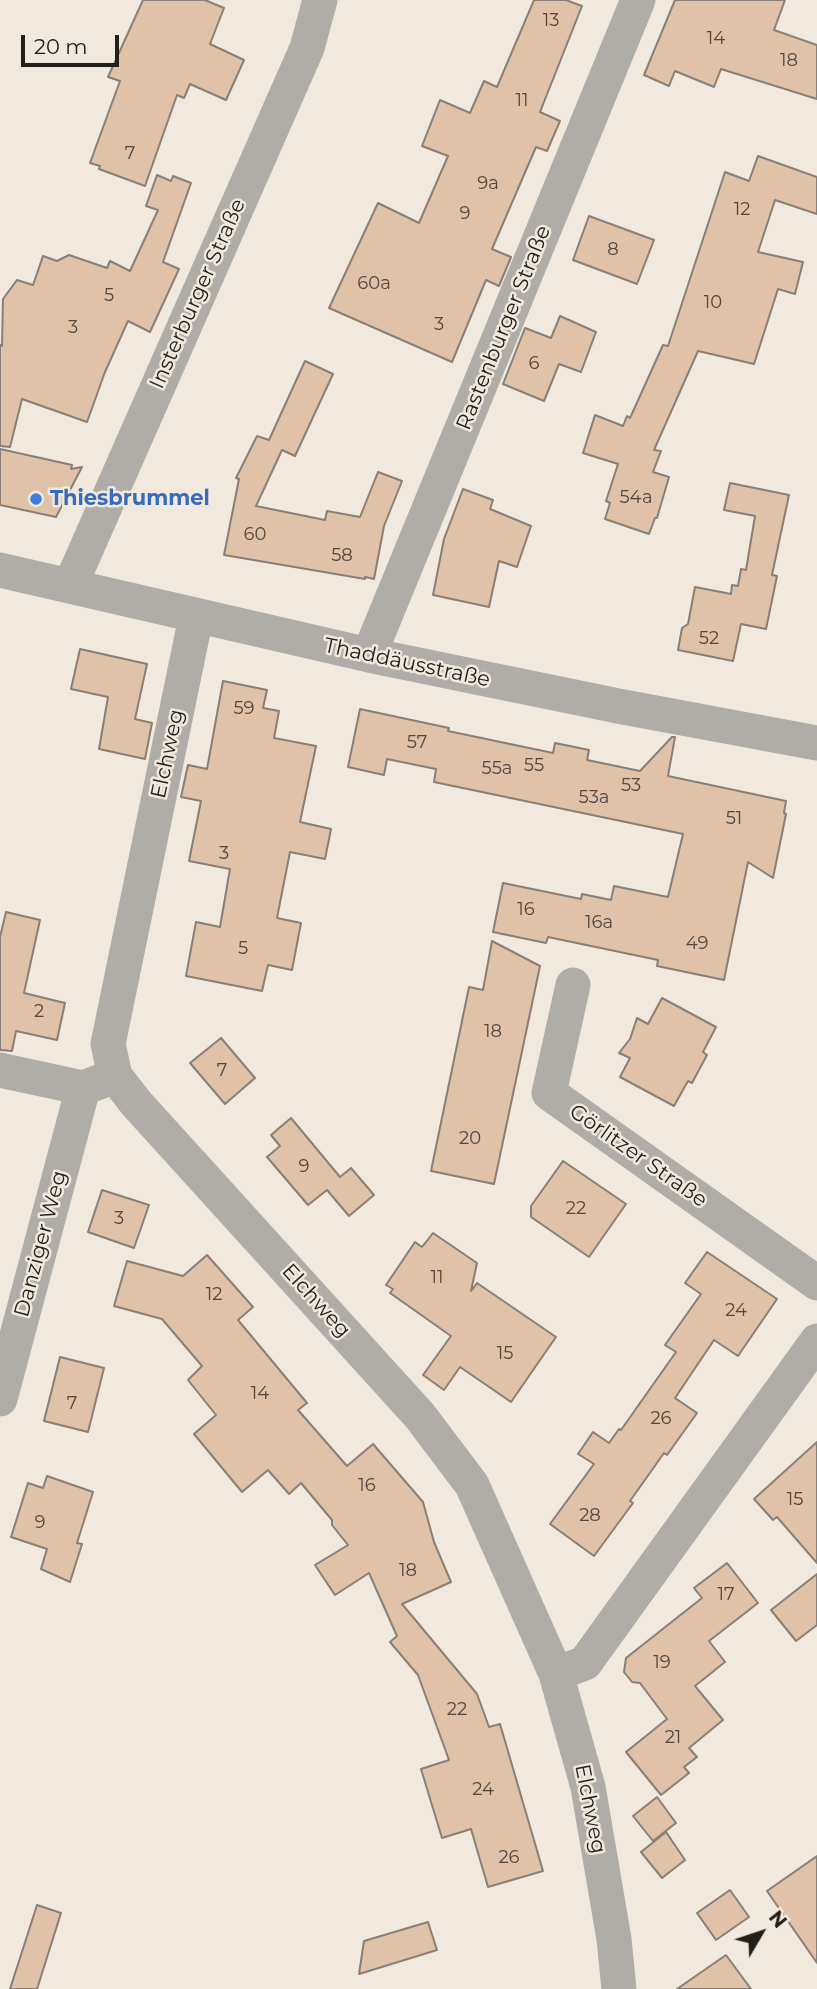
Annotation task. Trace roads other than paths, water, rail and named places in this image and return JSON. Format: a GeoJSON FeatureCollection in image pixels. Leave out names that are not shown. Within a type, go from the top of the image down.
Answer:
{"type":"FeatureCollection","features":[{"type":"Feature","properties":{"kind":"street","name":"Insterburger Straße"},"geometry":{"type":"LineString","coordinates":[[70,586],[307,48],[320,0]]}},
{"type":"Feature","properties":{"kind":"street","name":"Rastenburger Straße"},"geometry":{"type":"LineString","coordinates":[[369,655],[638,0]]}},
{"type":"Feature","properties":{"kind":"street","name":"Thaddäusstraße"},"geometry":{"type":"LineString","coordinates":[[0,570],[369,655],[817,743]]}},
{"type":"Feature","properties":{"kind":"street","name":"Elchweg"},"geometry":{"type":"LineString","coordinates":[[196,617],[108,1044],[115,1076],[136,1103],[421,1416],[472,1485],[556,1674],[588,1787],[614,1939],[619,1989]]}},
{"type":"Feature","properties":{"kind":"street","name":"Görlitzer Straße"},"geometry":{"type":"LineString","coordinates":[[573,985],[549,1093],[817,1283]]}},
{"type":"Feature","properties":{"kind":"street"},"geometry":{"type":"LineString","coordinates":[[0,1070],[83,1088],[115,1076]]}},
{"type":"Feature","properties":{"kind":"street","name":"Danziger Weg"},"geometry":{"type":"LineString","coordinates":[[0,1399],[83,1088]]}},
{"type":"Feature","properties":{"kind":"street"},"geometry":{"type":"LineString","coordinates":[[556,1674],[585,1663],[817,1341]]}},
{"type":"Feature","properties":{"kind":"place","name":"Thiesbrummel"},"geometry":{"type":"Point","coordinates":[36,499]}}]}
